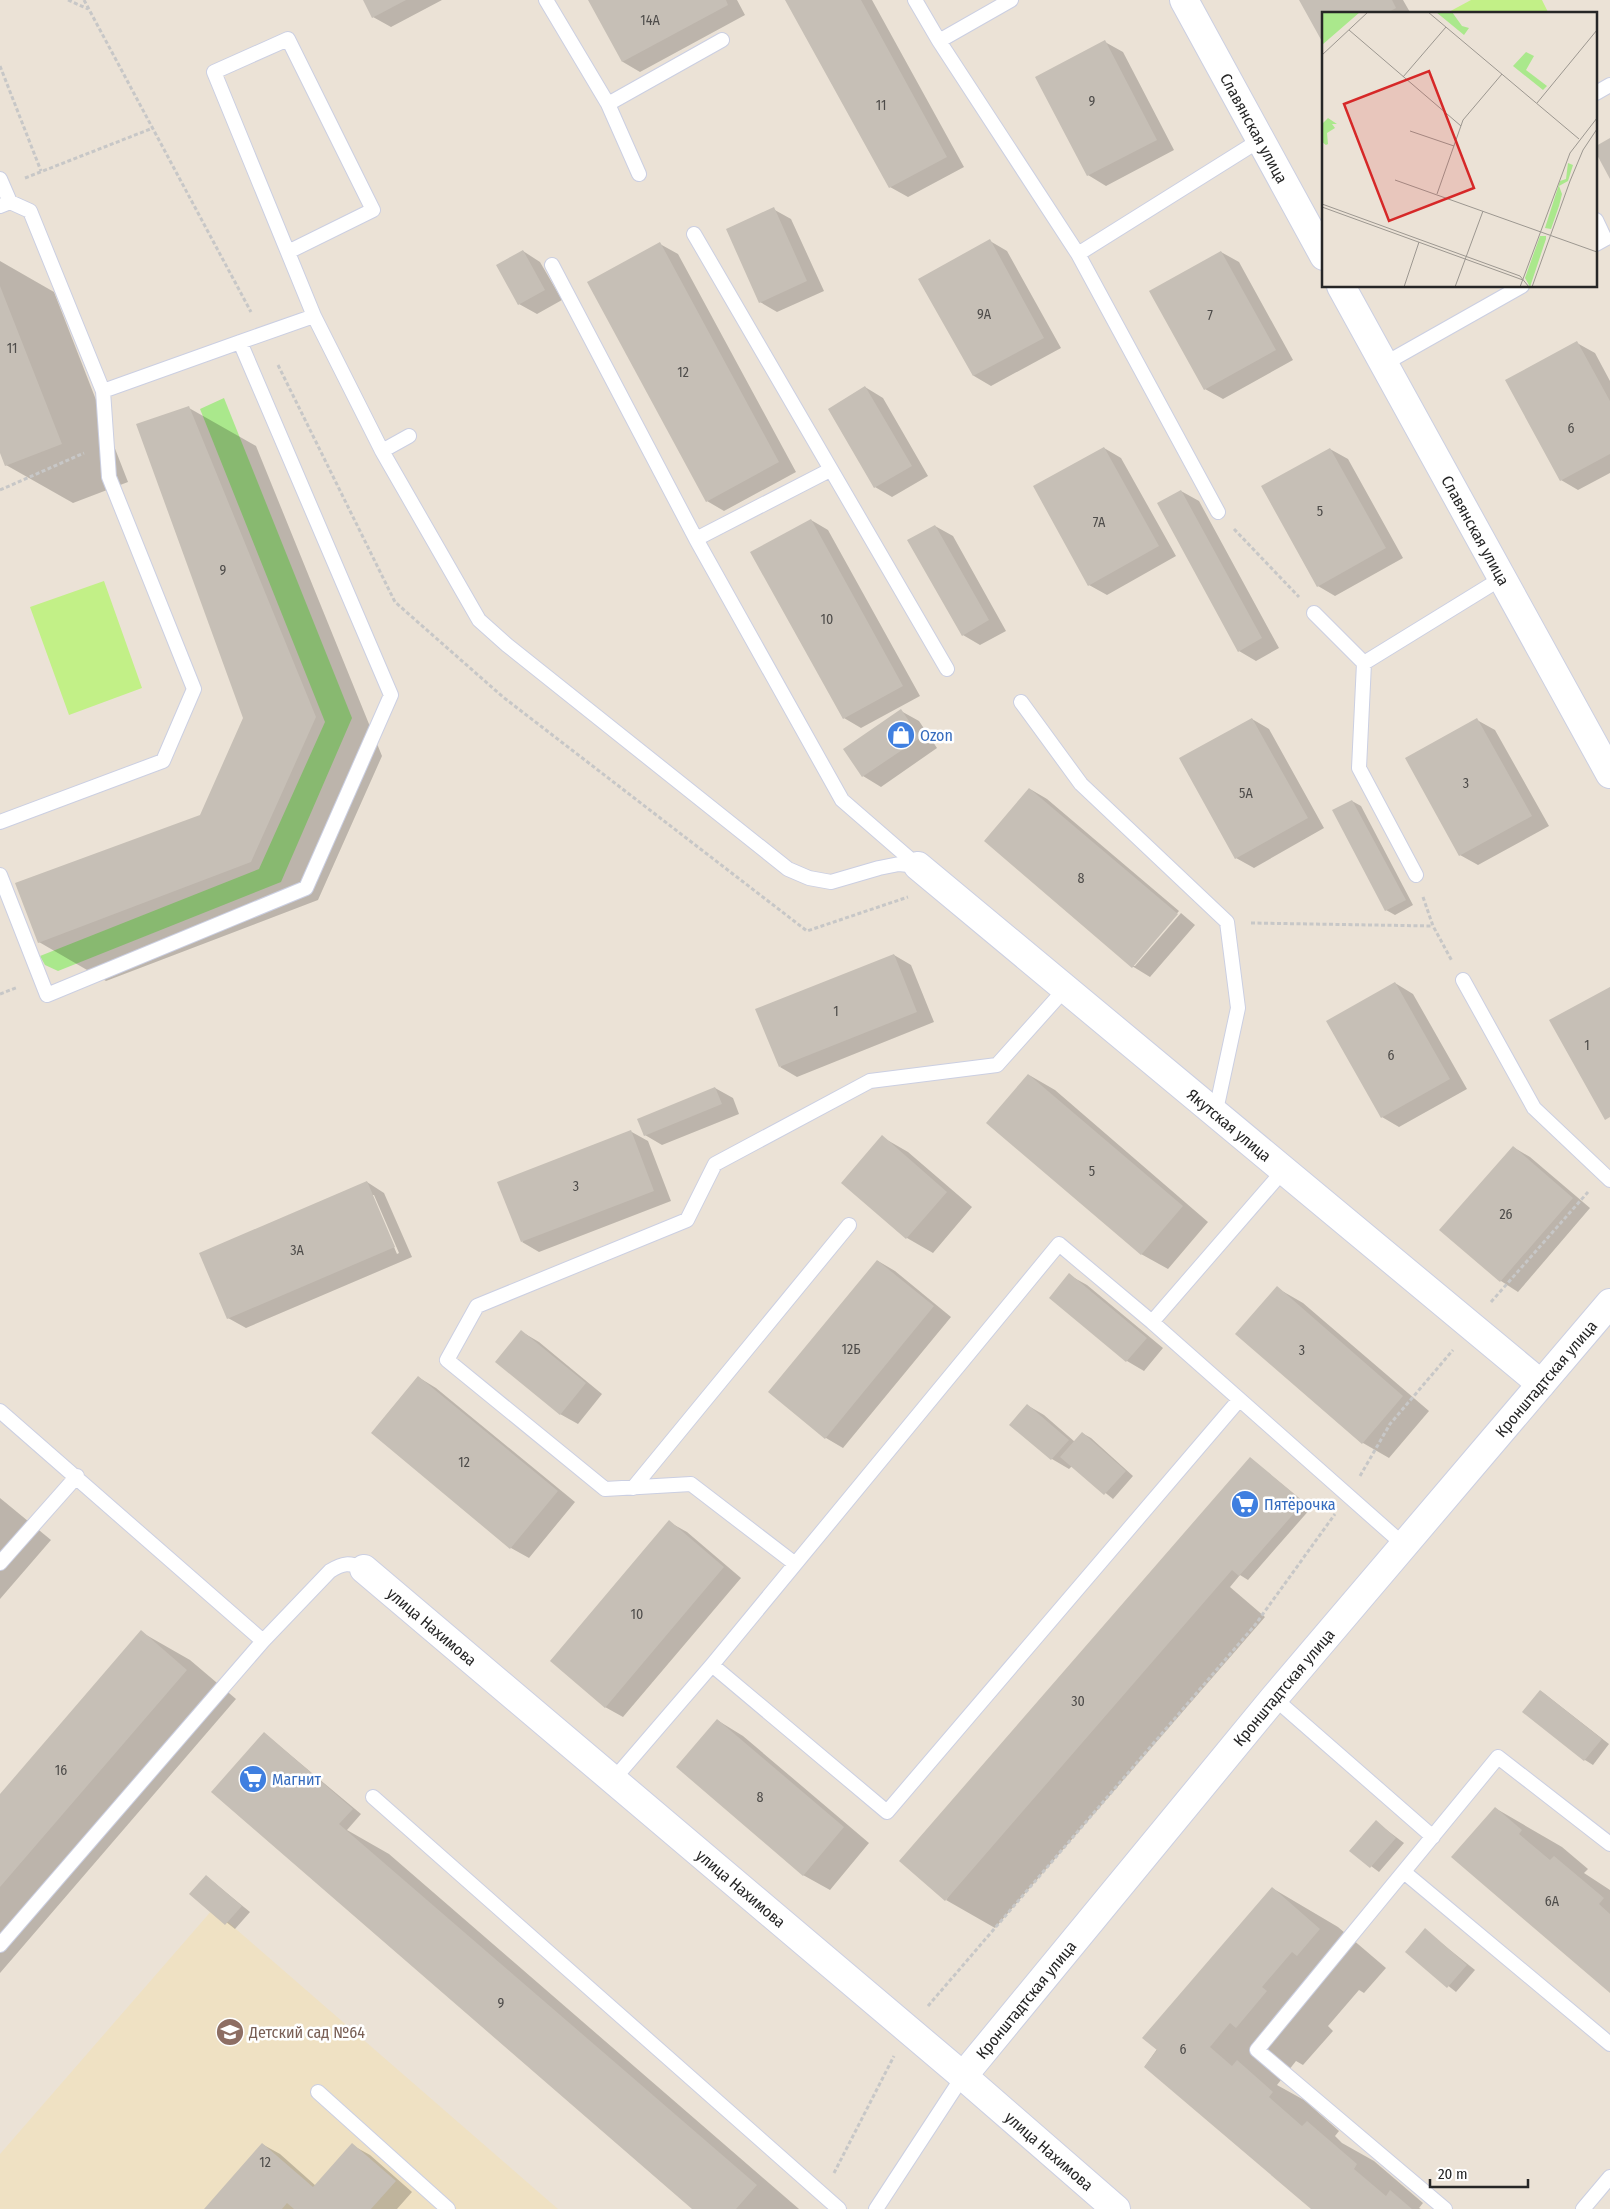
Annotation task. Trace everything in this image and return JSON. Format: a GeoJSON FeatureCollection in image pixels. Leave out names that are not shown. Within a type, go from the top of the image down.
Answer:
{"type":"FeatureCollection","features":[{"type":"Feature","properties":{"kind":"street","name":"Славянская улица"},"geometry":{"type":"LineString","coordinates":[[1184,0],[1322,252]]}},
{"type":"Feature","properties":{"kind":"street","name":"Славянская улица"},"geometry":{"type":"LineString","coordinates":[[1342,288],[1610,774]]}},
{"type":"Feature","properties":{"kind":"street","name":"Якутская улица"},"geometry":{"type":"LineString","coordinates":[[918,866],[1215,1115],[1541,1384]]}},
{"type":"Feature","properties":{"kind":"street","name":"Кронштадтская улица"},"geometry":{"type":"LineString","coordinates":[[963,2076],[1274,1698],[1610,1302]]}},
{"type":"Feature","properties":{"kind":"street","name":"улица Нахимова"},"geometry":{"type":"LineString","coordinates":[[364,1569],[908,2029],[1116,2209]]}},
{"type":"Feature","properties":{"kind":"lane"},"geometry":{"type":"LineString","coordinates":[[546,0],[608,104],[639,174]]}},
{"type":"Feature","properties":{"kind":"lane"},"geometry":{"type":"LineString","coordinates":[[915,0],[939,41],[1078,254],[1218,512]]}},
{"type":"Feature","properties":{"kind":"lane"},"geometry":{"type":"LineString","coordinates":[[939,41],[1011,0]]}},
{"type":"Feature","properties":{"kind":"lane"},"geometry":{"type":"LineString","coordinates":[[288,252],[373,210],[288,38],[214,72],[314,316],[382,451],[479,620],[507,645],[788,869],[809,878],[831,882],[899,864],[918,866]]}},
{"type":"Feature","properties":{"kind":"lane"},"geometry":{"type":"LineString","coordinates":[[608,104],[722,40]]}},
{"type":"Feature","properties":{"kind":"lane"},"geometry":{"type":"LineString","coordinates":[[1598,92],[1610,86]]}},
{"type":"Feature","properties":{"kind":"lane"},"geometry":{"type":"LineString","coordinates":[[1078,254],[1260,140]]}},
{"type":"Feature","properties":{"kind":"lane"},"geometry":{"type":"LineString","coordinates":[[0,822],[162,761],[194,689],[109,477],[103,391],[36,208],[5,204],[2,183]]}},
{"type":"Feature","properties":{"kind":"lane"},"geometry":{"type":"LineString","coordinates":[[1598,226],[1604,244]]}},
{"type":"Feature","properties":{"kind":"lane"},"geometry":{"type":"LineString","coordinates":[[694,234],[947,669]]}},
{"type":"Feature","properties":{"kind":"lane"},"geometry":{"type":"LineString","coordinates":[[552,265],[696,539],[842,800],[918,866]]}},
{"type":"Feature","properties":{"kind":"lane"},"geometry":{"type":"LineString","coordinates":[[1384,364],[1518,288]]}},
{"type":"Feature","properties":{"kind":"lane"},"geometry":{"type":"LineString","coordinates":[[103,391],[314,316]]}},
{"type":"Feature","properties":{"kind":"lane"},"geometry":{"type":"LineString","coordinates":[[0,874],[47,995],[306,888],[390,695],[240,342]]}},
{"type":"Feature","properties":{"kind":"lane"},"geometry":{"type":"LineString","coordinates":[[382,451],[409,436]]}},
{"type":"Feature","properties":{"kind":"lane"},"geometry":{"type":"LineString","coordinates":[[696,539],[830,470]]}},
{"type":"Feature","properties":{"kind":"lane"},"geometry":{"type":"LineString","coordinates":[[1364,663],[1502,578]]}},
{"type":"Feature","properties":{"kind":"lane"},"geometry":{"type":"LineString","coordinates":[[1314,613],[1364,663],[1359,768],[1416,875]]}},
{"type":"Feature","properties":{"kind":"lane"},"geometry":{"type":"LineString","coordinates":[[1021,702],[1081,784],[1227,922],[1238,1008],[1215,1115]]}},
{"type":"Feature","properties":{"kind":"lane"},"geometry":{"type":"LineString","coordinates":[[1463,980],[1534,1108],[1607,1177]]}},
{"type":"Feature","properties":{"kind":"lane"},"geometry":{"type":"LineString","coordinates":[[794,1563],[691,1484],[606,1489],[447,1360],[477,1306],[687,1220],[715,1164],[870,1081],[997,1065],[1065,989]]}},
{"type":"Feature","properties":{"kind":"lane"},"geometry":{"type":"LineString","coordinates":[[1152,1322],[1283,1171]]}},
{"type":"Feature","properties":{"kind":"lane"},"geometry":{"type":"LineString","coordinates":[[633,1488],[849,1225]]}},
{"type":"Feature","properties":{"kind":"lane"},"geometry":{"type":"LineString","coordinates":[[613,1780],[712,1665],[794,1563],[1059,1244],[1152,1322],[1404,1545]]}},
{"type":"Feature","properties":{"kind":"lane"},"geometry":{"type":"LineString","coordinates":[[712,1665],[887,1812],[1239,1400]]}},
{"type":"Feature","properties":{"kind":"lane"},"geometry":{"type":"LineString","coordinates":[[0,1411],[263,1641]]}},
{"type":"Feature","properties":{"kind":"lane"},"geometry":{"type":"LineString","coordinates":[[0,1563],[76,1476]]}},
{"type":"Feature","properties":{"kind":"lane"},"geometry":{"type":"LineString","coordinates":[[0,1945],[263,1641],[330,1571],[343,1563],[353,1564],[364,1569]]}},
{"type":"Feature","properties":{"kind":"lane"},"geometry":{"type":"LineString","coordinates":[[1274,1698],[1433,1837]]}},
{"type":"Feature","properties":{"kind":"lane"},"geometry":{"type":"LineString","coordinates":[[1445,2209],[1258,2050],[1498,1758],[1610,1844]]}},
{"type":"Feature","properties":{"kind":"lane"},"geometry":{"type":"LineString","coordinates":[[373,1798],[839,2209]]}},
{"type":"Feature","properties":{"kind":"lane"},"geometry":{"type":"LineString","coordinates":[[1404,1872],[1610,2044]]}},
{"type":"Feature","properties":{"kind":"lane"},"geometry":{"type":"LineString","coordinates":[[876,2209],[963,2076]]}},
{"type":"Feature","properties":{"kind":"lane"},"geometry":{"type":"LineString","coordinates":[[318,2092],[448,2209]]}},
{"type":"Feature","properties":{"kind":"lane"},"geometry":{"type":"LineString","coordinates":[[1583,2209],[1610,2177]]}},
{"type":"Feature","properties":{"kind":"path"},"geometry":{"type":"LineString","coordinates":[[68,0],[89,10]]}},
{"type":"Feature","properties":{"kind":"path"},"geometry":{"type":"LineString","coordinates":[[84,0],[263,334]]}},
{"type":"Feature","properties":{"kind":"path"},"geometry":{"type":"LineString","coordinates":[[0,66],[42,171]]}},
{"type":"Feature","properties":{"kind":"path"},"geometry":{"type":"LineString","coordinates":[[2,183],[42,171],[153,128]]}},
{"type":"Feature","properties":{"kind":"path"},"geometry":{"type":"LineString","coordinates":[[0,490],[106,443]]}},
{"type":"Feature","properties":{"kind":"path"},"geometry":{"type":"LineString","coordinates":[[1218,512],[1314,613]]}},
{"type":"Feature","properties":{"kind":"path"},"geometry":{"type":"LineString","coordinates":[[1416,875],[1433,926],[1463,980]]}},
{"type":"Feature","properties":{"kind":"path"},"geometry":{"type":"LineString","coordinates":[[1227,922],[1433,926]]}},
{"type":"Feature","properties":{"kind":"path"},"geometry":{"type":"LineString","coordinates":[[1471,1326],[1607,1177]]}},
{"type":"Feature","properties":{"kind":"path"},"geometry":{"type":"LineString","coordinates":[[823,2194],[908,2029]]}},
{"type":"Feature","properties":{"kind":"shaded area","name":"Детский сад №64"},"geometry":{"type":"Polygon","coordinates":[[[213,1909],[558,2209],[0,2209],[0,2154],[213,1909]]]}},
{"type":"Feature","properties":{"kind":"green space"},"geometry":{"type":"Polygon","coordinates":[[[1471,0],[1542,0],[1548,12],[1449,12],[1471,0]]]}},
{"type":"Feature","properties":{"kind":"green space"},"geometry":{"type":"Polygon","coordinates":[[[224,398],[352,718],[281,882],[58,971],[45,965],[40,956],[259,869],[325,722],[200,409],[224,398]]]}},
{"type":"Feature","properties":{"kind":"green space"},"geometry":{"type":"Polygon","coordinates":[[[104,581],[142,688],[69,715],[30,607],[104,581]]]}},
{"type":"Feature","properties":{"kind":"building"},"geometry":{"type":"Polygon","coordinates":[[[363,0],[406,0],[372,18],[363,0]]]}},
{"type":"Feature","properties":{"kind":"building"},"geometry":{"type":"Polygon","coordinates":[[[588,0],[726,0],[728,5],[622,62],[588,0]]]}},
{"type":"Feature","properties":{"kind":"building"},"geometry":{"type":"Polygon","coordinates":[[[785,0],[861,0],[947,157],[889,188],[785,0]]]}},
{"type":"Feature","properties":{"kind":"building"},"geometry":{"type":"Polygon","coordinates":[[[1299,0],[1392,0],[1396,8],[1389,12],[1322,12],[1322,41],[1299,0]]]}},
{"type":"Feature","properties":{"kind":"building"},"geometry":{"type":"Polygon","coordinates":[[[1105,40],[1157,140],[1087,176],[1035,77],[1105,40]]]}},
{"type":"Feature","properties":{"kind":"building"},"geometry":{"type":"Polygon","coordinates":[[[1610,138],[1610,179],[1598,157],[1598,145],[1610,138]]]}},
{"type":"Feature","properties":{"kind":"building"},"geometry":{"type":"Polygon","coordinates":[[[774,207],[807,281],[759,303],[726,229],[774,207]]]}},
{"type":"Feature","properties":{"kind":"building"},"geometry":{"type":"Polygon","coordinates":[[[990,239],[1044,338],[973,376],[918,279],[990,239]]]}},
{"type":"Feature","properties":{"kind":"building"},"geometry":{"type":"Polygon","coordinates":[[[660,242],[779,462],[706,502],[587,282],[660,242]]]}},
{"type":"Feature","properties":{"kind":"building"},"geometry":{"type":"Polygon","coordinates":[[[523,250],[545,290],[518,305],[496,265],[523,250]]]}},
{"type":"Feature","properties":{"kind":"building"},"geometry":{"type":"Polygon","coordinates":[[[1221,251],[1276,350],[1204,390],[1149,291],[1221,251]]]}},
{"type":"Feature","properties":{"kind":"building"},"geometry":{"type":"Polygon","coordinates":[[[0,286],[62,444],[5,466],[0,453],[0,286]]]}},
{"type":"Feature","properties":{"kind":"building"},"geometry":{"type":"Polygon","coordinates":[[[1577,341],[1610,401],[1610,454],[1560,481],[1505,380],[1577,341]]]}},
{"type":"Feature","properties":{"kind":"building"},"geometry":{"type":"Polygon","coordinates":[[[865,386],[912,466],[874,488],[828,409],[865,386]]]}},
{"type":"Feature","properties":{"kind":"building"},"geometry":{"type":"Polygon","coordinates":[[[189,406],[316,717],[251,862],[38,943],[15,883],[200,815],[243,718],[136,424],[189,406]]]}},
{"type":"Feature","properties":{"kind":"building"},"geometry":{"type":"Polygon","coordinates":[[[1104,447],[1159,546],[1088,586],[1033,486],[1104,447]]]}},
{"type":"Feature","properties":{"kind":"building"},"geometry":{"type":"Polygon","coordinates":[[[1330,448],[1386,548],[1317,587],[1261,486],[1330,448]]]}},
{"type":"Feature","properties":{"kind":"building"},"geometry":{"type":"Polygon","coordinates":[[[1181,490],[1262,638],[1238,652],[1157,503],[1181,490]]]}},
{"type":"Feature","properties":{"kind":"building"},"geometry":{"type":"Polygon","coordinates":[[[811,519],[903,686],[843,719],[750,552],[811,519]]]}},
{"type":"Feature","properties":{"kind":"building"},"geometry":{"type":"Polygon","coordinates":[[[935,525],[989,620],[962,636],[907,540],[935,525]]]}},
{"type":"Feature","properties":{"kind":"building"},"geometry":{"type":"Polygon","coordinates":[[[901,709],[920,738],[862,777],[843,749],[901,709]]]}},
{"type":"Feature","properties":{"kind":"building"},"geometry":{"type":"Polygon","coordinates":[[[1252,718],[1308,818],[1235,859],[1179,758],[1252,718]]]}},
{"type":"Feature","properties":{"kind":"building"},"geometry":{"type":"Polygon","coordinates":[[[1477,718],[1532,816],[1459,856],[1405,758],[1477,718]]]}},
{"type":"Feature","properties":{"kind":"building"},"geometry":{"type":"Polygon","coordinates":[[[1029,788],[1178,914],[1132,968],[984,841],[1029,788]]]}},
{"type":"Feature","properties":{"kind":"building"},"geometry":{"type":"Polygon","coordinates":[[[1352,800],[1406,900],[1385,911],[1332,810],[1352,800]]]}},
{"type":"Feature","properties":{"kind":"building"},"geometry":{"type":"Polygon","coordinates":[[[894,954],[917,1012],[779,1067],[755,1009],[894,954]]]}},
{"type":"Feature","properties":{"kind":"building"},"geometry":{"type":"Polygon","coordinates":[[[1395,982],[1450,1079],[1381,1118],[1326,1021],[1395,982]]]}},
{"type":"Feature","properties":{"kind":"building"},"geometry":{"type":"Polygon","coordinates":[[[1610,987],[1610,1117],[1605,1120],[1549,1020],[1610,987]]]}},
{"type":"Feature","properties":{"kind":"building"},"geometry":{"type":"Polygon","coordinates":[[[1028,1074],[1183,1206],[1141,1255],[986,1123],[1028,1074]]]}},
{"type":"Feature","properties":{"kind":"building"},"geometry":{"type":"Polygon","coordinates":[[[715,1087],[722,1104],[644,1136],[637,1119],[715,1087]]]}},
{"type":"Feature","properties":{"kind":"building"},"geometry":{"type":"Polygon","coordinates":[[[631,1130],[654,1191],[521,1242],[497,1182],[631,1130]]]}},
{"type":"Feature","properties":{"kind":"building"},"geometry":{"type":"Polygon","coordinates":[[[882,1135],[947,1192],[906,1239],[841,1183],[882,1135]]]}},
{"type":"Feature","properties":{"kind":"building"},"geometry":{"type":"Polygon","coordinates":[[[1513,1146],[1573,1198],[1500,1282],[1439,1230],[1513,1146]]]}},
{"type":"Feature","properties":{"kind":"building"},"geometry":{"type":"Polygon","coordinates":[[[367,1181],[395,1247],[227,1319],[199,1253],[367,1181]]]}},
{"type":"Feature","properties":{"kind":"building"},"geometry":{"type":"Polygon","coordinates":[[[877,1260],[934,1306],[825,1439],[768,1392],[877,1260]]]}},
{"type":"Feature","properties":{"kind":"building"},"geometry":{"type":"Polygon","coordinates":[[[1069,1273],[1147,1338],[1126,1362],[1049,1298],[1069,1273]]]}},
{"type":"Feature","properties":{"kind":"building"},"geometry":{"type":"Polygon","coordinates":[[[1277,1286],[1403,1396],[1362,1444],[1235,1334],[1277,1286]]]}},
{"type":"Feature","properties":{"kind":"building"},"geometry":{"type":"Polygon","coordinates":[[[521,1330],[586,1383],[560,1415],[495,1362],[521,1330]]]}},
{"type":"Feature","properties":{"kind":"building"},"geometry":{"type":"Polygon","coordinates":[[[418,1376],[558,1491],[510,1549],[371,1433],[418,1376]]]}},
{"type":"Feature","properties":{"kind":"building"},"geometry":{"type":"Polygon","coordinates":[[[1027,1404],[1069,1440],[1051,1460],[1009,1425],[1027,1404]]]}},
{"type":"Feature","properties":{"kind":"building"},"geometry":{"type":"Polygon","coordinates":[[[1082,1432],[1126,1471],[1104,1495],[1060,1457],[1082,1432]]]}},
{"type":"Feature","properties":{"kind":"building"},"geometry":{"type":"Polygon","coordinates":[[[1250,1457],[1304,1502],[1239,1576],[1232,1570],[945,1901],[899,1861],[1250,1457]]]}},
{"type":"Feature","properties":{"kind":"building"},"geometry":{"type":"Polygon","coordinates":[[[669,1520],[724,1567],[605,1708],[550,1661],[669,1520]]]}},
{"type":"Feature","properties":{"kind":"building"},"geometry":{"type":"Polygon","coordinates":[[[141,1630],[187,1670],[0,1887],[0,1794],[141,1630]]]}},
{"type":"Feature","properties":{"kind":"building"},"geometry":{"type":"Polygon","coordinates":[[[1540,1690],[1602,1739],[1584,1761],[1522,1712],[1540,1690]]]}},
{"type":"Feature","properties":{"kind":"building"},"geometry":{"type":"Polygon","coordinates":[[[717,1719],[844,1827],[803,1876],[676,1767],[717,1719]]]}},
{"type":"Feature","properties":{"kind":"building"},"geometry":{"type":"Polygon","coordinates":[[[264,1732],[353,1809],[339,1824],[757,2185],[736,2209],[692,2209],[211,1792],[264,1732]]]}},
{"type":"Feature","properties":{"kind":"building"},"geometry":{"type":"Polygon","coordinates":[[[1495,1807],[1522,1830],[1519,1834],[1550,1860],[1554,1856],[1604,1898],[1599,1904],[1610,1914],[1610,1993],[1451,1857],[1495,1807]]]}},
{"type":"Feature","properties":{"kind":"building"},"geometry":{"type":"Polygon","coordinates":[[[1376,1820],[1396,1838],[1370,1868],[1349,1851],[1376,1820]]]}},
{"type":"Feature","properties":{"kind":"building"},"geometry":{"type":"Polygon","coordinates":[[[206,1875],[242,1906],[225,1925],[189,1894],[206,1875]]]}},
{"type":"Feature","properties":{"kind":"building"},"geometry":{"type":"Polygon","coordinates":[[[1272,1887],[1320,1929],[1297,1956],[1292,1952],[1262,1987],[1267,1991],[1236,2028],[1230,2023],[1210,2047],[1232,2066],[1237,2060],[1273,2092],[1269,2097],[1302,2126],[1307,2121],[1357,2164],[1354,2169],[1386,2196],[1390,2190],[1412,2209],[1311,2209],[1144,2067],[1157,2050],[1142,2038],[1272,1887]]]}},
{"type":"Feature","properties":{"kind":"building"},"geometry":{"type":"Polygon","coordinates":[[[1425,1928],[1467,1965],[1447,1988],[1405,1952],[1425,1928]]]}},
{"type":"Feature","properties":{"kind":"building"},"geometry":{"type":"Polygon","coordinates":[[[262,2143],[313,2187],[352,2143],[396,2181],[371,2209],[294,2209],[287,2203],[282,2209],[204,2209],[262,2143]]]}},
{"type":"Feature","properties":{"kind":"place","name":"Ozon"},"geometry":{"type":"Point","coordinates":[901,735]}},
{"type":"Feature","properties":{"kind":"place","name":"Пятёрочка"},"geometry":{"type":"Point","coordinates":[1245,1504]}},
{"type":"Feature","properties":{"kind":"place","name":"Магнит"},"geometry":{"type":"Point","coordinates":[253,1779]}},
{"type":"Feature","properties":{"kind":"place","name":"Детский сад №64"},"geometry":{"type":"Point","coordinates":[230,2032]}}]}
